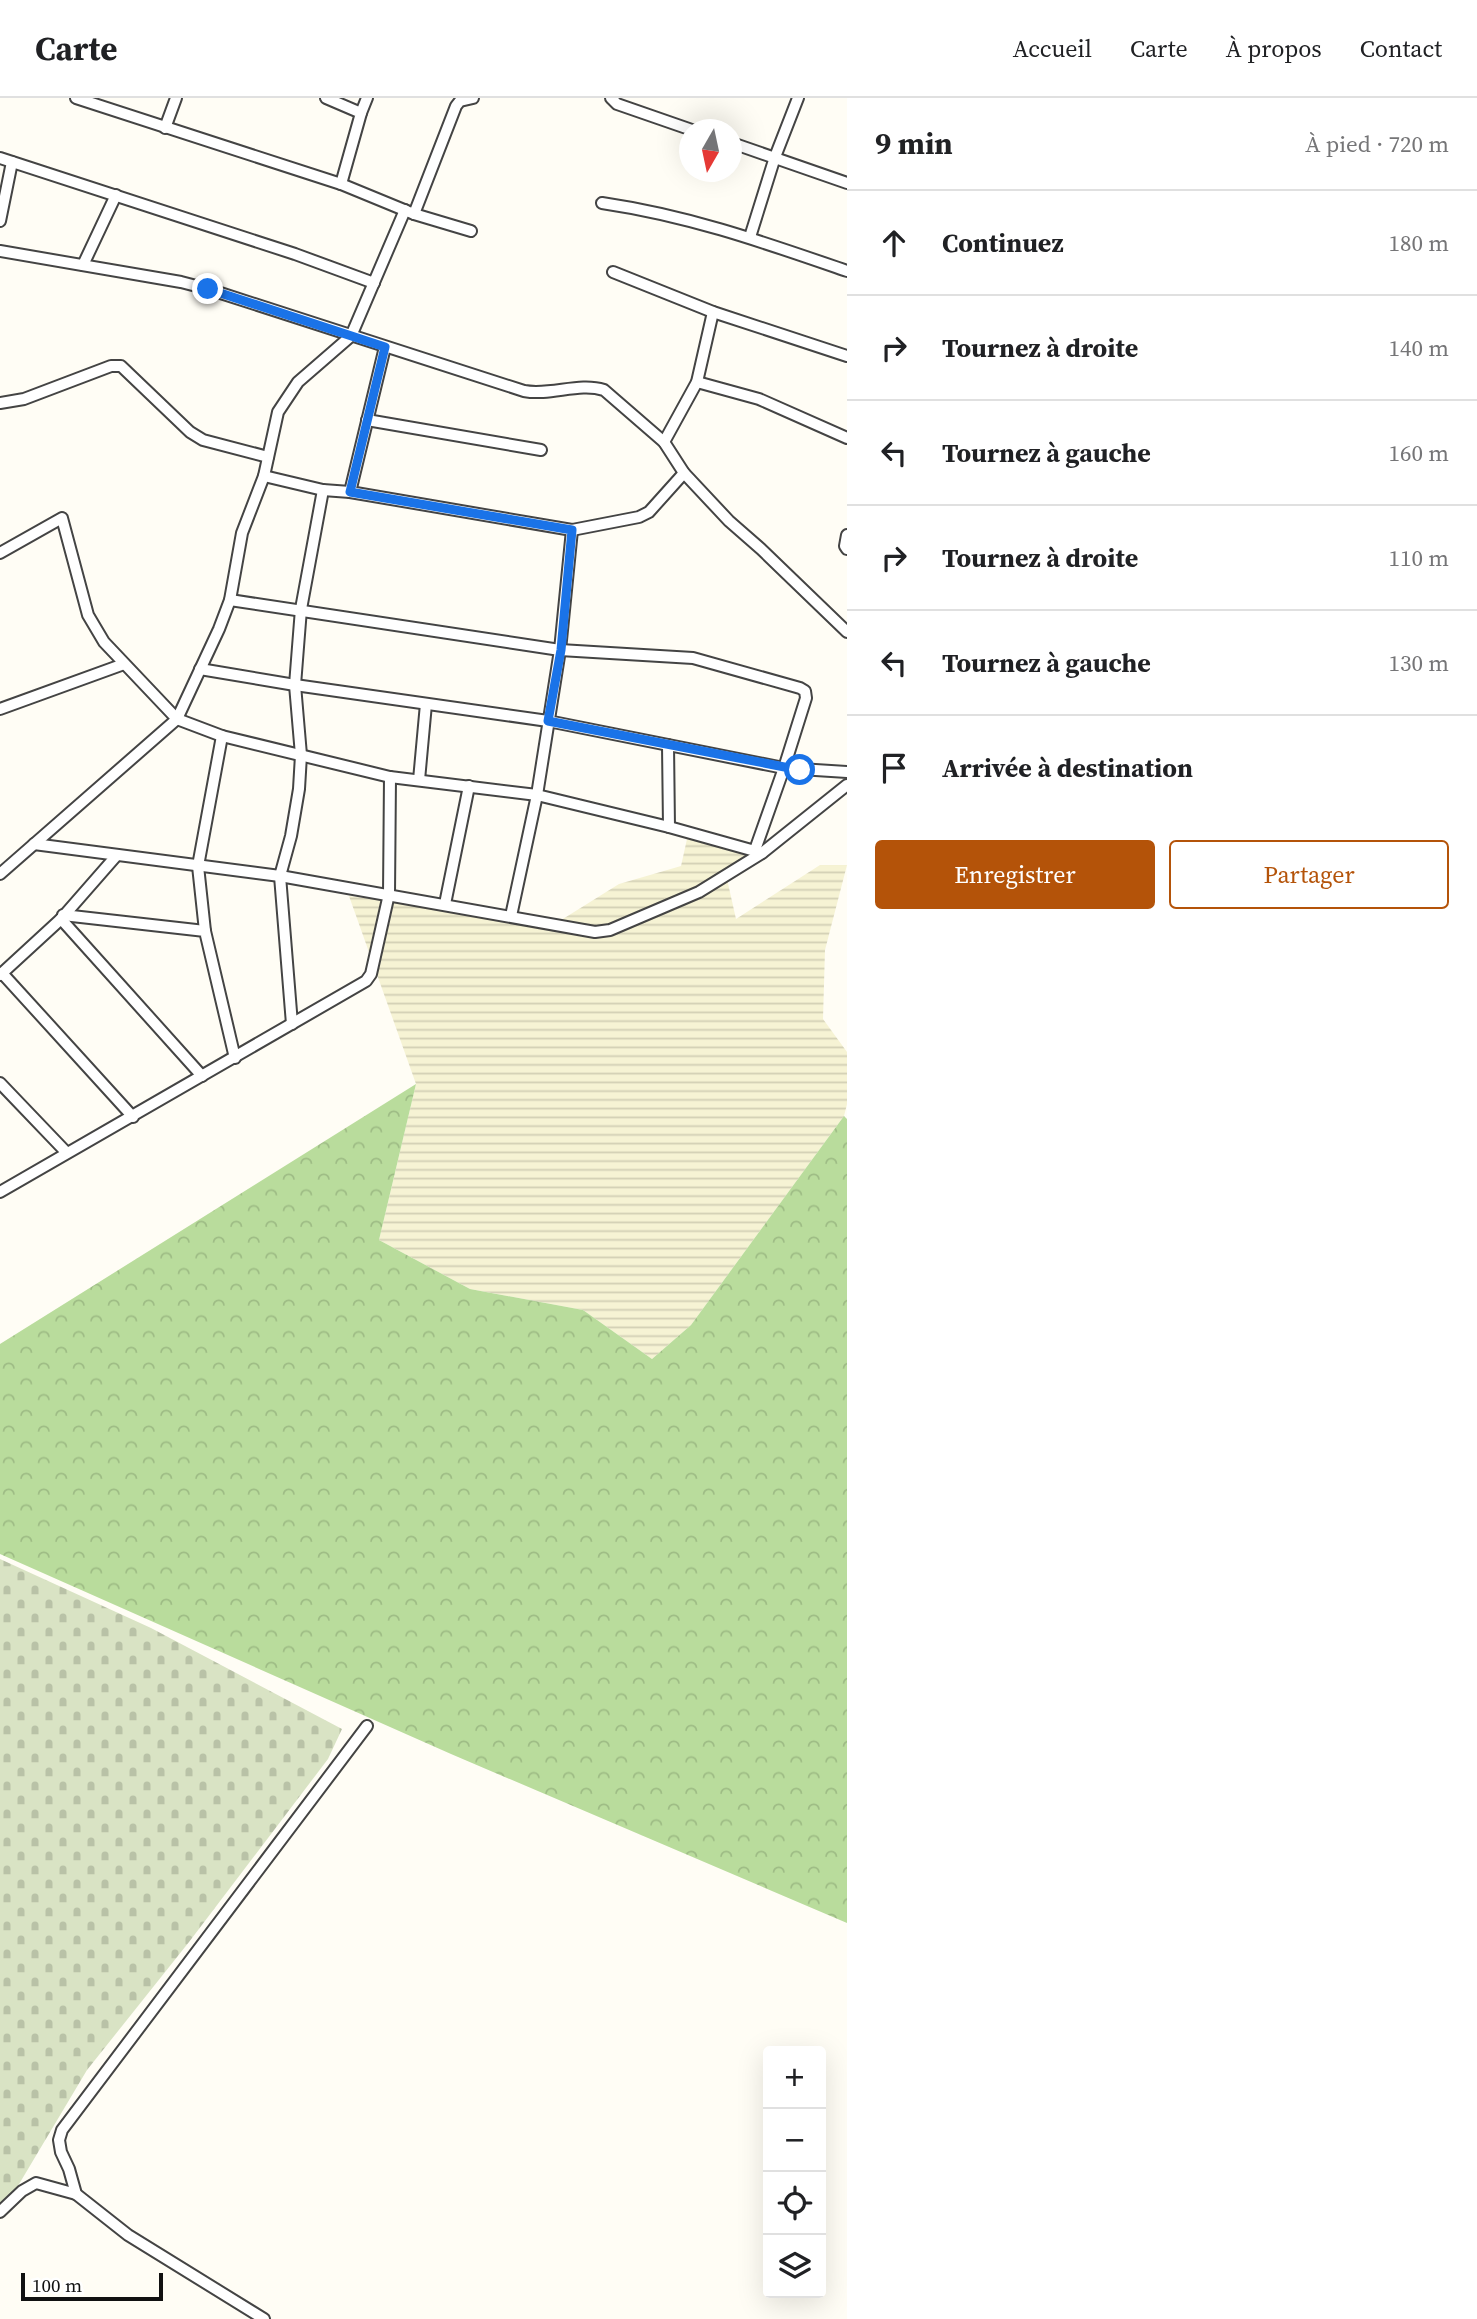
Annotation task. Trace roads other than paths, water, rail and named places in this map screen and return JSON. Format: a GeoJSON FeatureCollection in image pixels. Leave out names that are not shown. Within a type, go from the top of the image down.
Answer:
{"type":"FeatureCollection","features":[{"type":"Feature","properties":{"kind":"street"},"geometry":{"type":"LineString","coordinates":[[76,98],[341,184],[409,212],[471,231]]}},
{"type":"Feature","properties":{"kind":"street"},"geometry":{"type":"LineString","coordinates":[[165,128],[176,98]]}},
{"type":"Feature","properties":{"kind":"street"},"geometry":{"type":"LineString","coordinates":[[326,98],[361,113]]}},
{"type":"Feature","properties":{"kind":"street"},"geometry":{"type":"LineString","coordinates":[[341,184],[367,98]]}},
{"type":"Feature","properties":{"kind":"street"},"geometry":{"type":"LineString","coordinates":[[0,874],[177,719],[230,600],[242,533],[264,476],[278,412],[298,382],[351,336],[456,106],[460,101],[473,98]]}},
{"type":"Feature","properties":{"kind":"street"},"geometry":{"type":"LineString","coordinates":[[611,98],[617,104],[679,125]]}},
{"type":"Feature","properties":{"kind":"street"},"geometry":{"type":"LineString","coordinates":[[750,237],[775,157],[798,98]]}},
{"type":"Feature","properties":{"kind":"street"},"geometry":{"type":"LineString","coordinates":[[742,146],[847,183]]}},
{"type":"Feature","properties":{"kind":"street"},"geometry":{"type":"LineString","coordinates":[[0,158],[295,254],[374,283]]}},
{"type":"Feature","properties":{"kind":"street"},"geometry":{"type":"LineString","coordinates":[[0,221],[12,162]]}},
{"type":"Feature","properties":{"kind":"street"},"geometry":{"type":"LineString","coordinates":[[83,265],[116,195]]}},
{"type":"Feature","properties":{"kind":"street"},"geometry":{"type":"LineString","coordinates":[[602,203],[650,210],[750,237],[847,271]]}},
{"type":"Feature","properties":{"kind":"street"},"geometry":{"type":"LineString","coordinates":[[0,251],[181,282],[524,391],[540,394],[594,387],[604,390],[664,442],[684,473],[729,521],[761,548],[847,632]]}},
{"type":"Feature","properties":{"kind":"street"},"geometry":{"type":"LineString","coordinates":[[613,272],[713,312],[847,356]]}},
{"type":"Feature","properties":{"kind":"street"},"geometry":{"type":"LineString","coordinates":[[664,442],[697,382],[713,312]]}},
{"type":"Feature","properties":{"kind":"street"},"geometry":{"type":"LineString","coordinates":[[350,492],[385,347]]}},
{"type":"Feature","properties":{"kind":"street"},"geometry":{"type":"LineString","coordinates":[[0,403],[24,398],[111,366],[121,366],[190,432],[203,440],[268,457]]}},
{"type":"Feature","properties":{"kind":"street"},"geometry":{"type":"LineString","coordinates":[[697,382],[759,399],[847,438]]}},
{"type":"Feature","properties":{"kind":"street"},"geometry":{"type":"LineString","coordinates":[[367,420],[541,450]]}},
{"type":"Feature","properties":{"kind":"street"},"geometry":{"type":"LineString","coordinates":[[264,476],[323,490],[350,492],[572,530],[639,517],[649,512],[684,473]]}},
{"type":"Feature","properties":{"kind":"street"},"geometry":{"type":"LineString","coordinates":[[292,1024],[280,876],[297,801],[301,755],[295,685],[301,610],[323,490]]}},
{"type":"Feature","properties":{"kind":"street"},"geometry":{"type":"LineString","coordinates":[[0,553],[62,518],[88,615],[104,642],[177,719],[222,736],[390,777],[537,795],[759,852]]}},
{"type":"Feature","properties":{"kind":"street"},"geometry":{"type":"LineString","coordinates":[[511,916],[537,795],[561,650],[572,530]]}},
{"type":"Feature","properties":{"kind":"street"},"geometry":{"type":"LineString","coordinates":[[847,535],[847,549]]}},
{"type":"Feature","properties":{"kind":"street"},"geometry":{"type":"LineString","coordinates":[[230,600],[561,650],[693,658],[800,688],[805,691],[806,698],[759,852]]}},
{"type":"Feature","properties":{"kind":"street"},"geometry":{"type":"LineString","coordinates":[[0,709],[124,664]]}},
{"type":"Feature","properties":{"kind":"street"},"geometry":{"type":"LineString","coordinates":[[200,669],[548,721],[784,768],[847,772]]}},
{"type":"Feature","properties":{"kind":"street"},"geometry":{"type":"LineString","coordinates":[[419,780],[426,704]]}},
{"type":"Feature","properties":{"kind":"street"},"geometry":{"type":"LineString","coordinates":[[222,736],[198,866],[205,931],[234,1058]]}},
{"type":"Feature","properties":{"kind":"street"},"geometry":{"type":"LineString","coordinates":[[668,744],[669,827]]}},
{"type":"Feature","properties":{"kind":"street"},"geometry":{"type":"LineString","coordinates":[[0,1192],[370,977],[389,894],[390,777]]}},
{"type":"Feature","properties":{"kind":"street"},"geometry":{"type":"LineString","coordinates":[[34,844],[280,876],[595,932],[610,930],[699,892],[759,852],[847,785]]}},
{"type":"Feature","properties":{"kind":"street"},"geometry":{"type":"LineString","coordinates":[[445,904],[469,786]]}},
{"type":"Feature","properties":{"kind":"street"},"geometry":{"type":"LineString","coordinates":[[117,855],[62,917],[1,974],[133,1117]]}},
{"type":"Feature","properties":{"kind":"street"},"geometry":{"type":"LineString","coordinates":[[62,917],[205,931]]}},
{"type":"Feature","properties":{"kind":"street"},"geometry":{"type":"LineString","coordinates":[[62,917],[202,1076]]}},
{"type":"Feature","properties":{"kind":"street"},"geometry":{"type":"LineString","coordinates":[[0,1083],[66,1152]]}},
{"type":"Feature","properties":{"kind":"street"},"geometry":{"type":"LineString","coordinates":[[76,2194],[61,2152],[59,2140],[62,2130],[368,1726]]}},
{"type":"Feature","properties":{"kind":"street"},"geometry":{"type":"LineString","coordinates":[[0,2212],[22,2191],[36,2183],[76,2194],[128,2235],[264,2319]]}}]}
